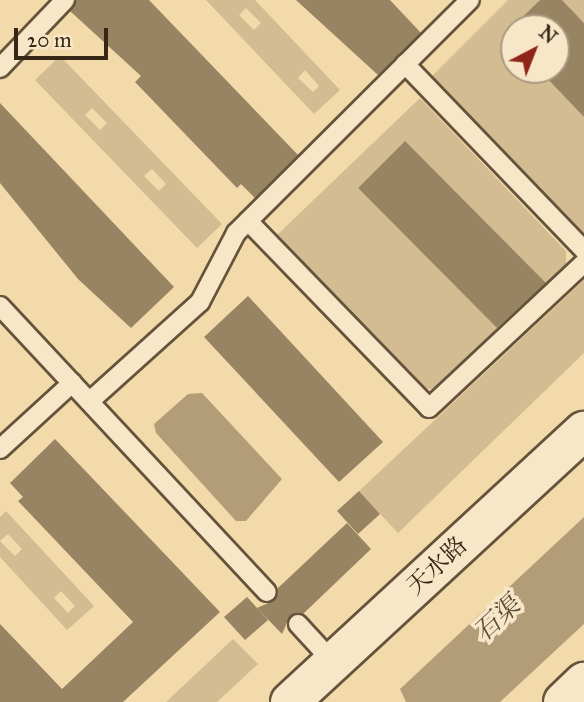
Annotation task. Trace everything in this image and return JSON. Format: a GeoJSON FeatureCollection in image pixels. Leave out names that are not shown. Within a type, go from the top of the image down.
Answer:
{"type":"FeatureCollection","features":[{"type":"Feature","properties":{"kind":"street","name":"天水路"},"geometry":{"type":"LineString","coordinates":[[290,702],[584,431]]}},
{"type":"Feature","properties":{"kind":"street"},"geometry":{"type":"LineString","coordinates":[[563,702],[584,682]]}},
{"type":"Feature","properties":{"kind":"lane"},"geometry":{"type":"LineString","coordinates":[[0,68],[65,0]]}},
{"type":"Feature","properties":{"kind":"lane"},"geometry":{"type":"LineString","coordinates":[[90,401],[200,302],[248,221],[470,0]]}},
{"type":"Feature","properties":{"kind":"lane"},"geometry":{"type":"LineString","coordinates":[[405,64],[584,250]]}},
{"type":"Feature","properties":{"kind":"lane"},"geometry":{"type":"LineString","coordinates":[[248,221],[429,408],[584,263]]}},
{"type":"Feature","properties":{"kind":"lane"},"geometry":{"type":"LineString","coordinates":[[0,306],[267,592]]}},
{"type":"Feature","properties":{"kind":"lane"},"geometry":{"type":"LineString","coordinates":[[0,449],[72,383]]}},
{"type":"Feature","properties":{"kind":"lane"},"geometry":{"type":"LineString","coordinates":[[298,624],[333,662]]}},
{"type":"Feature","properties":{"kind":"shaded area"},"geometry":{"type":"Polygon","coordinates":[[[206,0],[255,0],[340,90],[314,114],[206,0]],[[246,8],[239,15],[254,30],[261,23],[246,8]],[[305,70],[298,78],[313,92],[319,86],[305,70]]]}},
{"type":"Feature","properties":{"kind":"shaded area"},"geometry":{"type":"Polygon","coordinates":[[[508,0],[540,0],[526,14],[500,14],[500,84],[552,84],[584,117],[584,238],[429,79],[508,0]]]}},
{"type":"Feature","properties":{"kind":"shaded area"},"geometry":{"type":"Polygon","coordinates":[[[562,0],[584,0],[584,23],[562,0]]]}},
{"type":"Feature","properties":{"kind":"shaded area"},"geometry":{"type":"Polygon","coordinates":[[[60,56],[222,224],[197,248],[35,80],[60,56]],[[92,108],[85,115],[100,130],[107,123],[92,108]],[[152,169],[144,176],[159,191],[166,184],[152,169]]]}},
{"type":"Feature","properties":{"kind":"shaded area"},"geometry":{"type":"Polygon","coordinates":[[[420,98],[566,251],[566,267],[439,390],[422,388],[277,235],[420,98]],[[404,142],[358,188],[499,330],[546,283],[404,142]]]}},
{"type":"Feature","properties":{"kind":"shaded area"},"geometry":{"type":"Polygon","coordinates":[[[584,280],[584,353],[398,533],[359,491],[584,280]]]}},
{"type":"Feature","properties":{"kind":"shaded area"},"geometry":{"type":"Polygon","coordinates":[[[6,511],[94,606],[67,630],[0,557],[0,541],[0,517],[6,511]],[[8,534],[0,541],[15,556],[22,549],[8,534]],[[61,591],[54,598],[68,613],[75,606],[61,591]]]}},
{"type":"Feature","properties":{"kind":"shaded area"},"geometry":{"type":"Polygon","coordinates":[[[233,639],[258,664],[217,702],[166,702],[233,639]]]}},
{"type":"Feature","properties":{"kind":"water"},"geometry":{"type":"Polygon","coordinates":[[[202,393],[282,479],[246,521],[236,521],[156,433],[154,424],[188,394],[202,393]]]}},
{"type":"Feature","properties":{"kind":"water","name":"石渠"},"geometry":{"type":"Polygon","coordinates":[[[584,517],[584,624],[500,702],[406,702],[400,689],[584,517]]]}},
{"type":"Feature","properties":{"kind":"building"},"geometry":{"type":"Polygon","coordinates":[[[76,0],[149,0],[298,155],[255,198],[241,184],[237,188],[135,82],[141,76],[70,11],[76,0]]]}},
{"type":"Feature","properties":{"kind":"building"},"geometry":{"type":"Polygon","coordinates":[[[296,0],[390,0],[421,33],[378,75],[296,0]]]}},
{"type":"Feature","properties":{"kind":"building"},"geometry":{"type":"Polygon","coordinates":[[[540,0],[562,0],[584,23],[584,117],[552,84],[570,84],[570,14],[526,14],[540,0]]]}},
{"type":"Feature","properties":{"kind":"building"},"geometry":{"type":"Polygon","coordinates":[[[0,103],[174,287],[131,328],[78,279],[0,183],[0,103]]]}},
{"type":"Feature","properties":{"kind":"building"},"geometry":{"type":"Polygon","coordinates":[[[405,141],[546,283],[497,328],[358,188],[405,141]]]}},
{"type":"Feature","properties":{"kind":"building"},"geometry":{"type":"Polygon","coordinates":[[[248,296],[383,442],[339,482],[204,337],[248,296]]]}},
{"type":"Feature","properties":{"kind":"building"},"geometry":{"type":"Polygon","coordinates":[[[55,439],[220,612],[123,702],[0,702],[0,624],[62,689],[133,622],[18,501],[23,497],[10,483],[55,439]]]}},
{"type":"Feature","properties":{"kind":"building"},"geometry":{"type":"Polygon","coordinates":[[[359,491],[380,514],[358,534],[337,511],[359,491]]]}},
{"type":"Feature","properties":{"kind":"building"},"geometry":{"type":"Polygon","coordinates":[[[347,523],[371,549],[303,614],[290,616],[282,634],[257,608],[275,600],[278,588],[347,523]]]}},
{"type":"Feature","properties":{"kind":"building"},"geometry":{"type":"Polygon","coordinates":[[[247,597],[268,620],[245,640],[224,617],[247,597]]]}}]}
